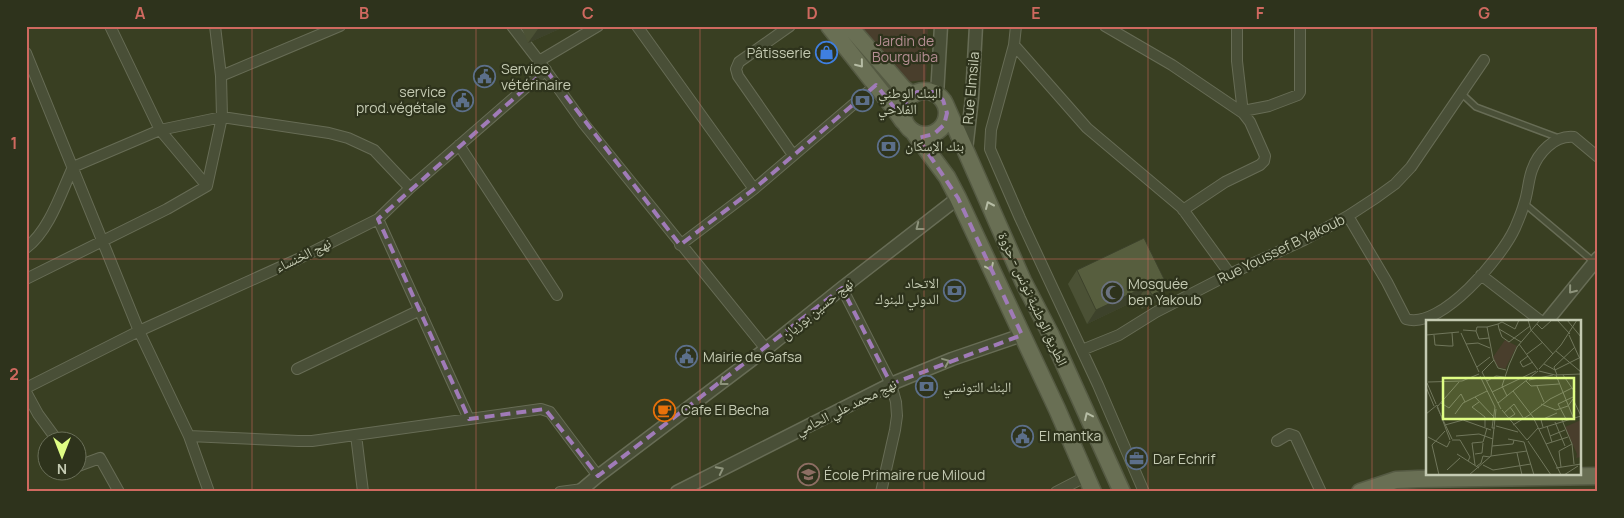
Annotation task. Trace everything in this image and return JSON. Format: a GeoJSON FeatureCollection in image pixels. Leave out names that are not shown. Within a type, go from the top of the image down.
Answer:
{"type":"FeatureCollection","features":[{"type":"Feature","properties":{"kind":"main road"},"geometry":{"type":"LineString","coordinates":[[829,26],[906,126],[915,134],[928,136],[940,130],[947,119],[942,100],[927,91],[912,95],[903,107],[904,121]]}},
{"type":"Feature","properties":{"kind":"main road"},"geometry":{"type":"LineString","coordinates":[[849,26],[903,88],[912,95]]}},
{"type":"Feature","properties":{"kind":"main road","name":"الطريق الوطنية تونس - حزوة"},"geometry":{"type":"LineString","coordinates":[[942,100],[1023,281],[1051,335],[1122,492]]}},
{"type":"Feature","properties":{"kind":"main road","name":"الطريق الوطنية تونس - حزوة"},"geometry":{"type":"LineString","coordinates":[[915,134],[947,177],[958,198],[1094,492]]}},
{"type":"Feature","properties":{"kind":"main road"},"geometry":{"type":"LineString","coordinates":[[1360,492],[1423,473]]}},
{"type":"Feature","properties":{"kind":"main road"},"geometry":{"type":"LineString","coordinates":[[1582,476],[1598,476]]}},
{"type":"Feature","properties":{"kind":"street"},"geometry":{"type":"LineString","coordinates":[[110,26],[160,130],[207,186]]}},
{"type":"Feature","properties":{"kind":"street"},"geometry":{"type":"LineString","coordinates":[[26,279],[167,209],[207,186],[222,116],[221,76],[215,26]]}},
{"type":"Feature","properties":{"kind":"street"},"geometry":{"type":"LineString","coordinates":[[221,76],[340,26]]}},
{"type":"Feature","properties":{"kind":"street"},"geometry":{"type":"LineString","coordinates":[[512,26],[584,124],[766,350]]}},
{"type":"Feature","properties":{"kind":"street"},"geometry":{"type":"LineString","coordinates":[[539,61],[598,26]]}},
{"type":"Feature","properties":{"kind":"street"},"geometry":{"type":"LineString","coordinates":[[637,26],[754,189]]}},
{"type":"Feature","properties":{"kind":"street"},"geometry":{"type":"LineString","coordinates":[[790,26],[739,62],[736,69],[738,76],[793,155]]}},
{"type":"Feature","properties":{"kind":"street"},"geometry":{"type":"LineString","coordinates":[[942,26],[942,100]]}},
{"type":"Feature","properties":{"kind":"street","name":"Rue Elmsila"},"geometry":{"type":"LineString","coordinates":[[966,150],[972,98],[976,26]]}},
{"type":"Feature","properties":{"kind":"street"},"geometry":{"type":"LineString","coordinates":[[1016,26],[1014,45],[991,130],[990,148],[1144,492]]}},
{"type":"Feature","properties":{"kind":"street"},"geometry":{"type":"LineString","coordinates":[[1105,26],[1114,33],[1172,65],[1243,112],[1250,122],[1265,156],[1264,161],[1260,164],[1225,182],[1183,210]]}},
{"type":"Feature","properties":{"kind":"street"},"geometry":{"type":"LineString","coordinates":[[1237,26],[1237,61],[1243,112]]}},
{"type":"Feature","properties":{"kind":"street"},"geometry":{"type":"LineString","coordinates":[[1243,112],[1269,106],[1298,95],[1300,92],[1300,26]]}},
{"type":"Feature","properties":{"kind":"street"},"geometry":{"type":"LineString","coordinates":[[1014,45],[1087,128],[1183,210],[1230,274]]}},
{"type":"Feature","properties":{"kind":"street"},"geometry":{"type":"LineString","coordinates":[[26,53],[139,331],[189,436],[209,492]]}},
{"type":"Feature","properties":{"kind":"street","name":"Rue Youssef B Yakoub"},"geometry":{"type":"LineString","coordinates":[[1082,350],[1119,334],[1156,312],[1230,274],[1304,240],[1348,216],[1395,184],[1411,167],[1484,60]]}},
{"type":"Feature","properties":{"kind":"street","name":"نهج الخنساء"},"geometry":{"type":"LineString","coordinates":[[26,388],[139,331],[298,259],[378,219],[410,188],[546,70]]}},
{"type":"Feature","properties":{"kind":"street"},"geometry":{"type":"LineString","coordinates":[[680,245],[754,189],[876,85]]}},
{"type":"Feature","properties":{"kind":"street"},"geometry":{"type":"LineString","coordinates":[[26,248],[33,244],[46,226],[73,167],[160,130],[222,116],[329,132],[348,138],[374,150],[410,188]]}},
{"type":"Feature","properties":{"kind":"street"},"geometry":{"type":"LineString","coordinates":[[1348,216],[1387,282],[1406,319],[1425,318],[1459,299],[1482,275],[1500,252],[1514,230],[1524,204],[1532,169],[1552,143],[1559,138],[1574,137],[1598,157]]}},
{"type":"Feature","properties":{"kind":"street"},"geometry":{"type":"LineString","coordinates":[[459,145],[557,295]]}},
{"type":"Feature","properties":{"kind":"street","name":"نهج حسين بوزيان"},"geometry":{"type":"LineString","coordinates":[[581,490],[766,350],[958,198]]}},
{"type":"Feature","properties":{"kind":"street"},"geometry":{"type":"LineString","coordinates":[[378,219],[469,419]]}},
{"type":"Feature","properties":{"kind":"street"},"geometry":{"type":"LineString","coordinates":[[1548,320],[1596,260]]}},
{"type":"Feature","properties":{"kind":"street"},"geometry":{"type":"LineString","coordinates":[[1482,275],[1539,320]]}},
{"type":"Feature","properties":{"kind":"street"},"geometry":{"type":"LineString","coordinates":[[842,288],[891,384],[896,402],[897,416],[880,492]]}},
{"type":"Feature","properties":{"kind":"street"},"geometry":{"type":"LineString","coordinates":[[297,369],[420,310]]}},
{"type":"Feature","properties":{"kind":"street","name":"نهج محمد علي الحامي"},"geometry":{"type":"LineString","coordinates":[[676,492],[891,384],[1022,335]]}},
{"type":"Feature","properties":{"kind":"street"},"geometry":{"type":"LineString","coordinates":[[26,392],[50,430]]}},
{"type":"Feature","properties":{"kind":"street"},"geometry":{"type":"LineString","coordinates":[[189,436],[298,441],[356,435],[545,409],[550,412],[598,476]]}},
{"type":"Feature","properties":{"kind":"street"},"geometry":{"type":"LineString","coordinates":[[1277,441],[1289,434],[1295,436],[1321,492]]}},
{"type":"Feature","properties":{"kind":"street"},"geometry":{"type":"LineString","coordinates":[[356,435],[363,492]]}},
{"type":"Feature","properties":{"kind":"street"},"geometry":{"type":"LineString","coordinates":[[88,463],[100,458],[119,492]]}},
{"type":"Feature","properties":{"kind":"street"},"geometry":{"type":"LineString","coordinates":[[1056,492],[1087,476]]}},
{"type":"Feature","properties":{"kind":"street"},"geometry":{"type":"LineString","coordinates":[[560,492],[581,490]]}},
{"type":"Feature","properties":{"kind":"lane"},"geometry":{"type":"LineString","coordinates":[[1462,94],[1476,106],[1559,138]]}},
{"type":"Feature","properties":{"kind":"lane"},"geometry":{"type":"LineString","coordinates":[[1524,204],[1596,260]]}},
{"type":"Feature","properties":{"kind":"highlighted area"},"geometry":{"type":"Polygon","coordinates":[[[546,70],[680,245],[754,189],[876,85],[898,112],[917,92],[933,92],[943,100],[947,113],[944,125],[934,134],[918,138],[958,198],[1022,335],[891,384],[842,288],[598,476],[545,409],[469,419],[378,219],[546,70]]]}},
{"type":"Feature","properties":{"kind":"green space","name":"Jardin de Bourguiba"},"geometry":{"type":"Polygon","coordinates":[[[861,26],[928,26],[926,80],[905,82],[861,26]]]}},
{"type":"Feature","properties":{"kind":"building","name":"Mosquée ben Yakoub"},"geometry":{"type":"Polygon","coordinates":[[[1144,238],[1168,287],[1152,295],[1147,286],[1096,310],[1077,270],[1144,238]]]}},
{"type":"Feature","properties":{"kind":"place","name":"Pâtisserie"},"geometry":{"type":"Point","coordinates":[827,53]}},
{"type":"Feature","properties":{"kind":"place","name":"Service vétérinaire"},"geometry":{"type":"Point","coordinates":[485,77]}},
{"type":"Feature","properties":{"kind":"place","name":"service prod.végétale"},"geometry":{"type":"Point","coordinates":[462,100]}},
{"type":"Feature","properties":{"kind":"place","name":"البنك الوطني الفلاحي"},"geometry":{"type":"Point","coordinates":[862,101]}},
{"type":"Feature","properties":{"kind":"place","name":"بنك الإسكان"},"geometry":{"type":"Point","coordinates":[889,146]}},
{"type":"Feature","properties":{"kind":"place","name":"الاتحاد الدولي للبنوك"},"geometry":{"type":"Point","coordinates":[955,291]}},
{"type":"Feature","properties":{"kind":"place","name":"Mosquée ben Yakoub"},"geometry":{"type":"Point","coordinates":[1112,292]}},
{"type":"Feature","properties":{"kind":"place","name":"Mairie de Gafsa"},"geometry":{"type":"Point","coordinates":[687,357]}},
{"type":"Feature","properties":{"kind":"place","name":"البنك التونسي"},"geometry":{"type":"Point","coordinates":[927,387]}},
{"type":"Feature","properties":{"kind":"place","name":"Cafe El Becha"},"geometry":{"type":"Point","coordinates":[665,410]}},
{"type":"Feature","properties":{"kind":"place","name":"El mantka"},"geometry":{"type":"Point","coordinates":[1023,436]}},
{"type":"Feature","properties":{"kind":"place","name":"Dar Echrif"},"geometry":{"type":"Point","coordinates":[1137,459]}},
{"type":"Feature","properties":{"kind":"place","name":"École Primaire rue Miloud"},"geometry":{"type":"Point","coordinates":[808,475]}}]}
